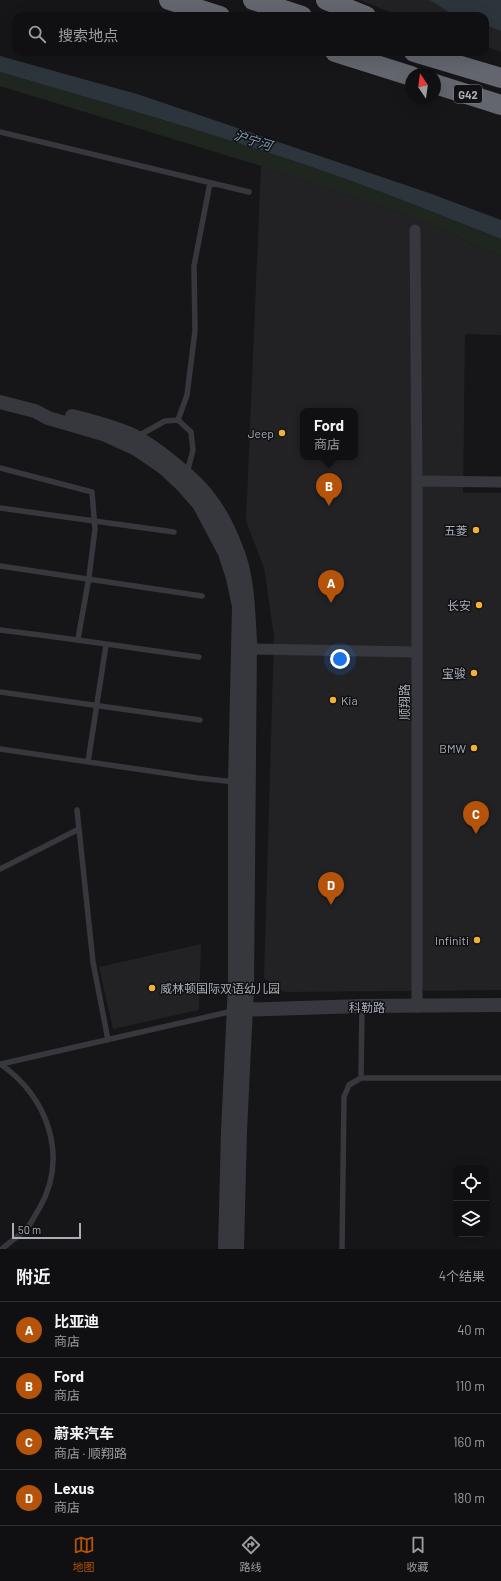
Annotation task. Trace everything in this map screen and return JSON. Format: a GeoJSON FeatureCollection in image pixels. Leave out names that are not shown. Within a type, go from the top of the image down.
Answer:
{"type":"FeatureCollection","features":[{"type":"Feature","properties":{"kind":"highway"},"geometry":{"type":"LineString","coordinates":[[169,0],[207,12]]}},
{"type":"Feature","properties":{"kind":"highway"},"geometry":{"type":"LineString","coordinates":[[253,0],[290,12]]}},
{"type":"Feature","properties":{"kind":"highway"},"geometry":{"type":"LineString","coordinates":[[326,0],[356,12]]}},
{"type":"Feature","properties":{"kind":"highway"},"geometry":{"type":"LineString","coordinates":[[348,56],[405,74]]}},
{"type":"Feature","properties":{"kind":"highway","name":"G42"},"geometry":{"type":"LineString","coordinates":[[427,56],[501,78]]}},
{"type":"Feature","properties":{"kind":"highway"},"geometry":{"type":"LineString","coordinates":[[461,56],[501,74]]}},
{"type":"Feature","properties":{"kind":"highway","name":"G42"},"geometry":{"type":"LineString","coordinates":[[441,86],[501,105]]}},
{"type":"Feature","properties":{"kind":"street","name":"顺翔路"},"geometry":{"type":"LineString","coordinates":[[415,230],[417,481],[417,1007]]}},
{"type":"Feature","properties":{"kind":"street"},"geometry":{"type":"LineString","coordinates":[[0,402],[35,411],[48,418],[103,434],[136,449],[164,468],[199,504],[225,553],[234,578],[239,606],[234,782],[236,985],[240,1010],[240,1131],[237,1249]]}},
{"type":"Feature","properties":{"kind":"street"},"geometry":{"type":"LineString","coordinates":[[35,411],[45,409],[98,422],[135,437],[160,452],[187,475],[206,494],[225,523],[237,548],[244,573],[248,604],[249,650],[248,978],[240,1010],[225,1249]]}},
{"type":"Feature","properties":{"kind":"street"},"geometry":{"type":"LineString","coordinates":[[417,481],[501,482]]}},
{"type":"Feature","properties":{"kind":"street"},"geometry":{"type":"LineString","coordinates":[[249,650],[416,652]]}},
{"type":"Feature","properties":{"kind":"street","name":"科勒路"},"geometry":{"type":"LineString","coordinates":[[240,1010],[362,1006],[417,1007],[501,1005]]}},
{"type":"Feature","properties":{"kind":"lane"},"geometry":{"type":"LineString","coordinates":[[0,132],[249,192]]}},
{"type":"Feature","properties":{"kind":"lane"},"geometry":{"type":"LineString","coordinates":[[178,420],[187,396],[195,330],[194,266],[210,183]]}},
{"type":"Feature","properties":{"kind":"lane"},"geometry":{"type":"LineString","coordinates":[[135,437],[165,421],[178,420],[191,432],[193,450],[187,475]]}},
{"type":"Feature","properties":{"kind":"lane"},"geometry":{"type":"LineString","coordinates":[[0,468],[92,492],[95,529],[78,639]]}},
{"type":"Feature","properties":{"kind":"lane"},"geometry":{"type":"LineString","coordinates":[[0,508],[174,532]]}},
{"type":"Feature","properties":{"kind":"lane"},"geometry":{"type":"LineString","coordinates":[[0,566],[202,596]]}},
{"type":"Feature","properties":{"kind":"lane"},"geometry":{"type":"LineString","coordinates":[[0,630],[78,639],[106,645],[199,657]]}},
{"type":"Feature","properties":{"kind":"lane"},"geometry":{"type":"LineString","coordinates":[[88,762],[106,645]]}},
{"type":"Feature","properties":{"kind":"lane"},"geometry":{"type":"LineString","coordinates":[[0,692],[200,720]]}},
{"type":"Feature","properties":{"kind":"lane"},"geometry":{"type":"LineString","coordinates":[[0,749],[234,782]]}},
{"type":"Feature","properties":{"kind":"lane"},"geometry":{"type":"LineString","coordinates":[[77,810],[93,962],[108,1040]]}},
{"type":"Feature","properties":{"kind":"lane"},"geometry":{"type":"LineString","coordinates":[[0,869],[79,829]]}},
{"type":"Feature","properties":{"kind":"lane"},"geometry":{"type":"LineString","coordinates":[[361,1078],[362,1006]]}},
{"type":"Feature","properties":{"kind":"lane"},"geometry":{"type":"LineString","coordinates":[[1,1064],[240,1010]]}},
{"type":"Feature","properties":{"kind":"lane"},"geometry":{"type":"LineString","coordinates":[[1,1064],[29,1089],[48,1121],[54,1158],[47,1194],[28,1226],[2,1249]]}},
{"type":"Feature","properties":{"kind":"lane"},"geometry":{"type":"LineString","coordinates":[[342,1249],[344,1097],[349,1085],[361,1078],[501,1078]]}},
{"type":"Feature","properties":{"kind":"shaded area"},"geometry":{"type":"Polygon","coordinates":[[[359,0],[501,0],[501,52],[489,48],[489,12],[390,12],[359,0]]]}},
{"type":"Feature","properties":{"kind":"shaded area"},"geometry":{"type":"Polygon","coordinates":[[[0,72],[232,141],[358,183],[501,239],[501,256],[415,218],[261,166],[0,86],[0,72]]]}},
{"type":"Feature","properties":{"kind":"shaded area"},"geometry":{"type":"Polygon","coordinates":[[[261,166],[415,218],[501,256],[501,335],[465,334],[463,493],[501,493],[501,990],[284,992],[264,978],[274,636],[264,568],[246,521],[261,166]]]}},
{"type":"Feature","properties":{"kind":"shaded area","name":"威林顿国际双语幼儿园"},"geometry":{"type":"Polygon","coordinates":[[[201,944],[199,1010],[113,1029],[99,967],[201,944]]]}},
{"type":"Feature","properties":{"kind":"water"},"geometry":{"type":"Polygon","coordinates":[[[430,0],[501,0],[501,31],[489,26],[489,12],[449,12],[430,0]]]}},
{"type":"Feature","properties":{"kind":"water","name":"沪宁河"},"geometry":{"type":"Polygon","coordinates":[[[0,56],[137,94],[429,193],[501,220],[501,239],[382,192],[271,153],[0,72],[0,56]]]}},
{"type":"Feature","properties":{"kind":"place","name":"Jeep"},"geometry":{"type":"Point","coordinates":[282,433]}},
{"type":"Feature","properties":{"kind":"place","name":"Ford"},"geometry":{"type":"Point","coordinates":[329,506]}},
{"type":"Feature","properties":{"kind":"place","name":"五菱"},"geometry":{"type":"Point","coordinates":[476,530]}},
{"type":"Feature","properties":{"kind":"place","name":"比亚迪"},"geometry":{"type":"Point","coordinates":[331,603]}},
{"type":"Feature","properties":{"kind":"place","name":"长安"},"geometry":{"type":"Point","coordinates":[479,605]}},
{"type":"Feature","properties":{"kind":"place","name":"宝骏"},"geometry":{"type":"Point","coordinates":[474,673]}},
{"type":"Feature","properties":{"kind":"place","name":"Kia"},"geometry":{"type":"Point","coordinates":[333,700]}},
{"type":"Feature","properties":{"kind":"place","name":"BMW"},"geometry":{"type":"Point","coordinates":[474,748]}},
{"type":"Feature","properties":{"kind":"place","name":"蔚来汽车"},"geometry":{"type":"Point","coordinates":[476,834]}},
{"type":"Feature","properties":{"kind":"place","name":"Lexus"},"geometry":{"type":"Point","coordinates":[331,905]}},
{"type":"Feature","properties":{"kind":"place","name":"Infiniti"},"geometry":{"type":"Point","coordinates":[477,940]}},
{"type":"Feature","properties":{"kind":"place","name":"威林顿国际双语幼儿园"},"geometry":{"type":"Point","coordinates":[152,988]}}]}
